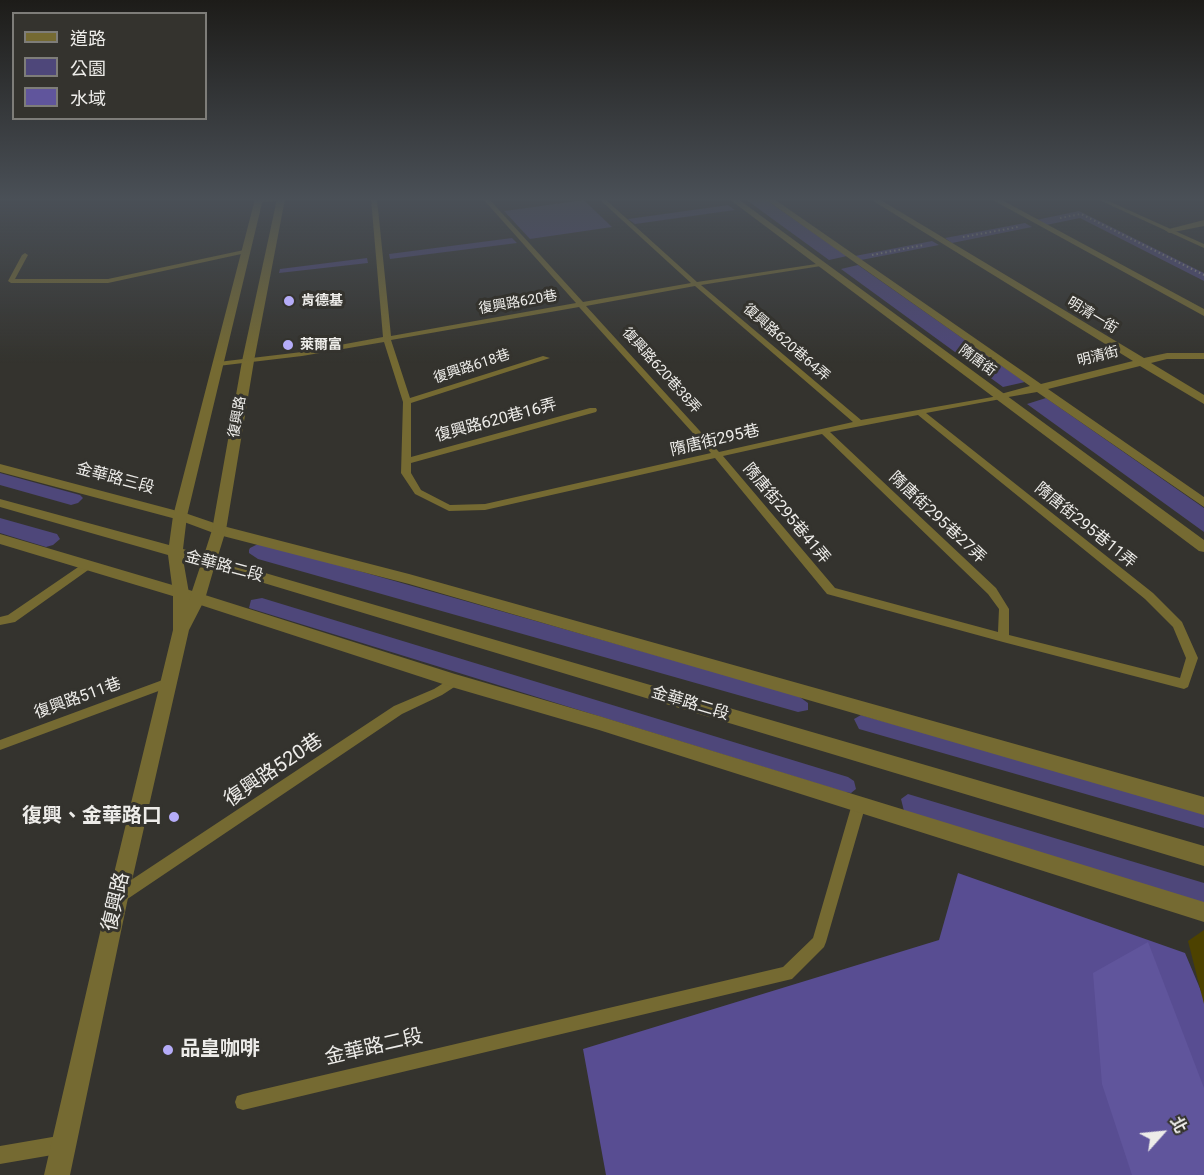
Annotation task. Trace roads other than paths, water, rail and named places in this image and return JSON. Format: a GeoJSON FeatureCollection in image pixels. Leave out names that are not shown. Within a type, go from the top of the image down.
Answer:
{"type":"FeatureCollection","features":[{"type":"Feature","properties":{"kind":"street","name":"復興路"},"geometry":{"type":"LineString","coordinates":[[189,596],[175,554],[180,516],[244,254]]}},
{"type":"Feature","properties":{"kind":"street","name":"復興路"},"geometry":{"type":"LineString","coordinates":[[57,1175],[118,898],[189,596],[208,561],[219,530],[248,361],[270,254]]}},
{"type":"Feature","properties":{"kind":"street","name":"隋唐街"},"geometry":{"type":"LineString","coordinates":[[807,254],[1204,547]]}},
{"type":"Feature","properties":{"kind":"street","name":"隋唐街"},"geometry":{"type":"LineString","coordinates":[[848,254],[1204,503]]}},
{"type":"Feature","properties":{"kind":"street","name":"明清一街"},"geometry":{"type":"LineString","coordinates":[[965,254],[1204,400]]}},
{"type":"Feature","properties":{"kind":"street"},"geometry":{"type":"LineString","coordinates":[[1096,254],[1204,313]]}},
{"type":"Feature","properties":{"kind":"street","name":"明清街"},"geometry":{"type":"LineString","coordinates":[[1001,397],[1167,356],[1204,356]]}},
{"type":"Feature","properties":{"kind":"street","name":"金華路三段"},"geometry":{"type":"LineString","coordinates":[[0,468],[180,516],[219,530]]}},
{"type":"Feature","properties":{"kind":"street"},"geometry":{"type":"LineString","coordinates":[[0,503],[175,554]]}},
{"type":"Feature","properties":{"kind":"street"},"geometry":{"type":"LineString","coordinates":[[219,530],[409,579],[1204,806]]}},
{"type":"Feature","properties":{"kind":"street"},"geometry":{"type":"LineString","coordinates":[[0,539],[1204,912]]}},
{"type":"Feature","properties":{"kind":"street","name":"金華路二段"},"geometry":{"type":"LineString","coordinates":[[175,554],[208,561],[1204,856]]}},
{"type":"Feature","properties":{"kind":"lane"},"geometry":{"type":"LineString","coordinates":[[25,255],[11,281],[108,281],[235,254]]}},
{"type":"Feature","properties":{"kind":"lane"},"geometry":{"type":"LineString","coordinates":[[379,254],[387,338],[407,402],[407,460]]}},
{"type":"Feature","properties":{"kind":"lane","name":"復興路620巷38弄"},"geometry":{"type":"LineString","coordinates":[[537,254],[718,456]]}},
{"type":"Feature","properties":{"kind":"lane","name":"復興路620巷64弄"},"geometry":{"type":"LineString","coordinates":[[663,254],[859,423]]}},
{"type":"Feature","properties":{"kind":"lane","name":"復興路620巷"},"geometry":{"type":"LineString","coordinates":[[218,364],[387,338],[821,264]]}},
{"type":"Feature","properties":{"kind":"lane","name":"復興路618巷"},"geometry":{"type":"LineString","coordinates":[[407,402],[546,358]]}},
{"type":"Feature","properties":{"kind":"lane","name":"隋唐街295巷"},"geometry":{"type":"LineString","coordinates":[[407,460],[406,473],[418,492],[449,508],[485,507],[859,423],[1001,397]]}},
{"type":"Feature","properties":{"kind":"lane","name":"復興路620巷16弄"},"geometry":{"type":"LineString","coordinates":[[407,460],[593,410]]}},
{"type":"Feature","properties":{"kind":"lane","name":"隋唐街295巷11弄"},"geometry":{"type":"LineString","coordinates":[[921,413],[1149,596],[1178,625],[1192,658],[1184,684],[1004,638]]}},
{"type":"Feature","properties":{"kind":"lane","name":"隋唐街295巷27弄"},"geometry":{"type":"LineString","coordinates":[[824,431],[992,591],[1004,609],[1004,638]]}},
{"type":"Feature","properties":{"kind":"lane","name":"隋唐街295巷41弄"},"geometry":{"type":"LineString","coordinates":[[718,456],[831,591],[1004,638]]}},
{"type":"Feature","properties":{"kind":"lane"},"geometry":{"type":"LineString","coordinates":[[0,621],[11,619],[87,565]]}},
{"type":"Feature","properties":{"kind":"lane","name":"復興路520巷"},"geometry":{"type":"LineString","coordinates":[[118,898],[398,710],[438,692],[455,681]]}},
{"type":"Feature","properties":{"kind":"lane","name":"復興路511巷"},"geometry":{"type":"LineString","coordinates":[[0,745],[168,683]]}},
{"type":"Feature","properties":{"kind":"lane","name":"金華路二段"},"geometry":{"type":"LineString","coordinates":[[243,1102],[787,974],[819,942],[859,804]]}},
{"type":"Feature","properties":{"kind":"lane"},"geometry":{"type":"LineString","coordinates":[[0,1155],[64,1144]]}},
{"type":"Feature","properties":{"kind":"water"},"geometry":{"type":"Polygon","coordinates":[[[1148,942],[1204,1088],[1204,1175],[1132,1175],[1102,1084],[1093,973],[1148,942]]]}},
{"type":"Feature","properties":{"kind":"place","name":"肯德基"},"geometry":{"type":"Point","coordinates":[289,301]}},
{"type":"Feature","properties":{"kind":"place","name":"萊爾富"},"geometry":{"type":"Point","coordinates":[288,345]}},
{"type":"Feature","properties":{"kind":"place","name":"復興、金華路口"},"geometry":{"type":"Point","coordinates":[174,817]}},
{"type":"Feature","properties":{"kind":"place","name":"品皇咖啡"},"geometry":{"type":"Point","coordinates":[168,1050]}}]}
